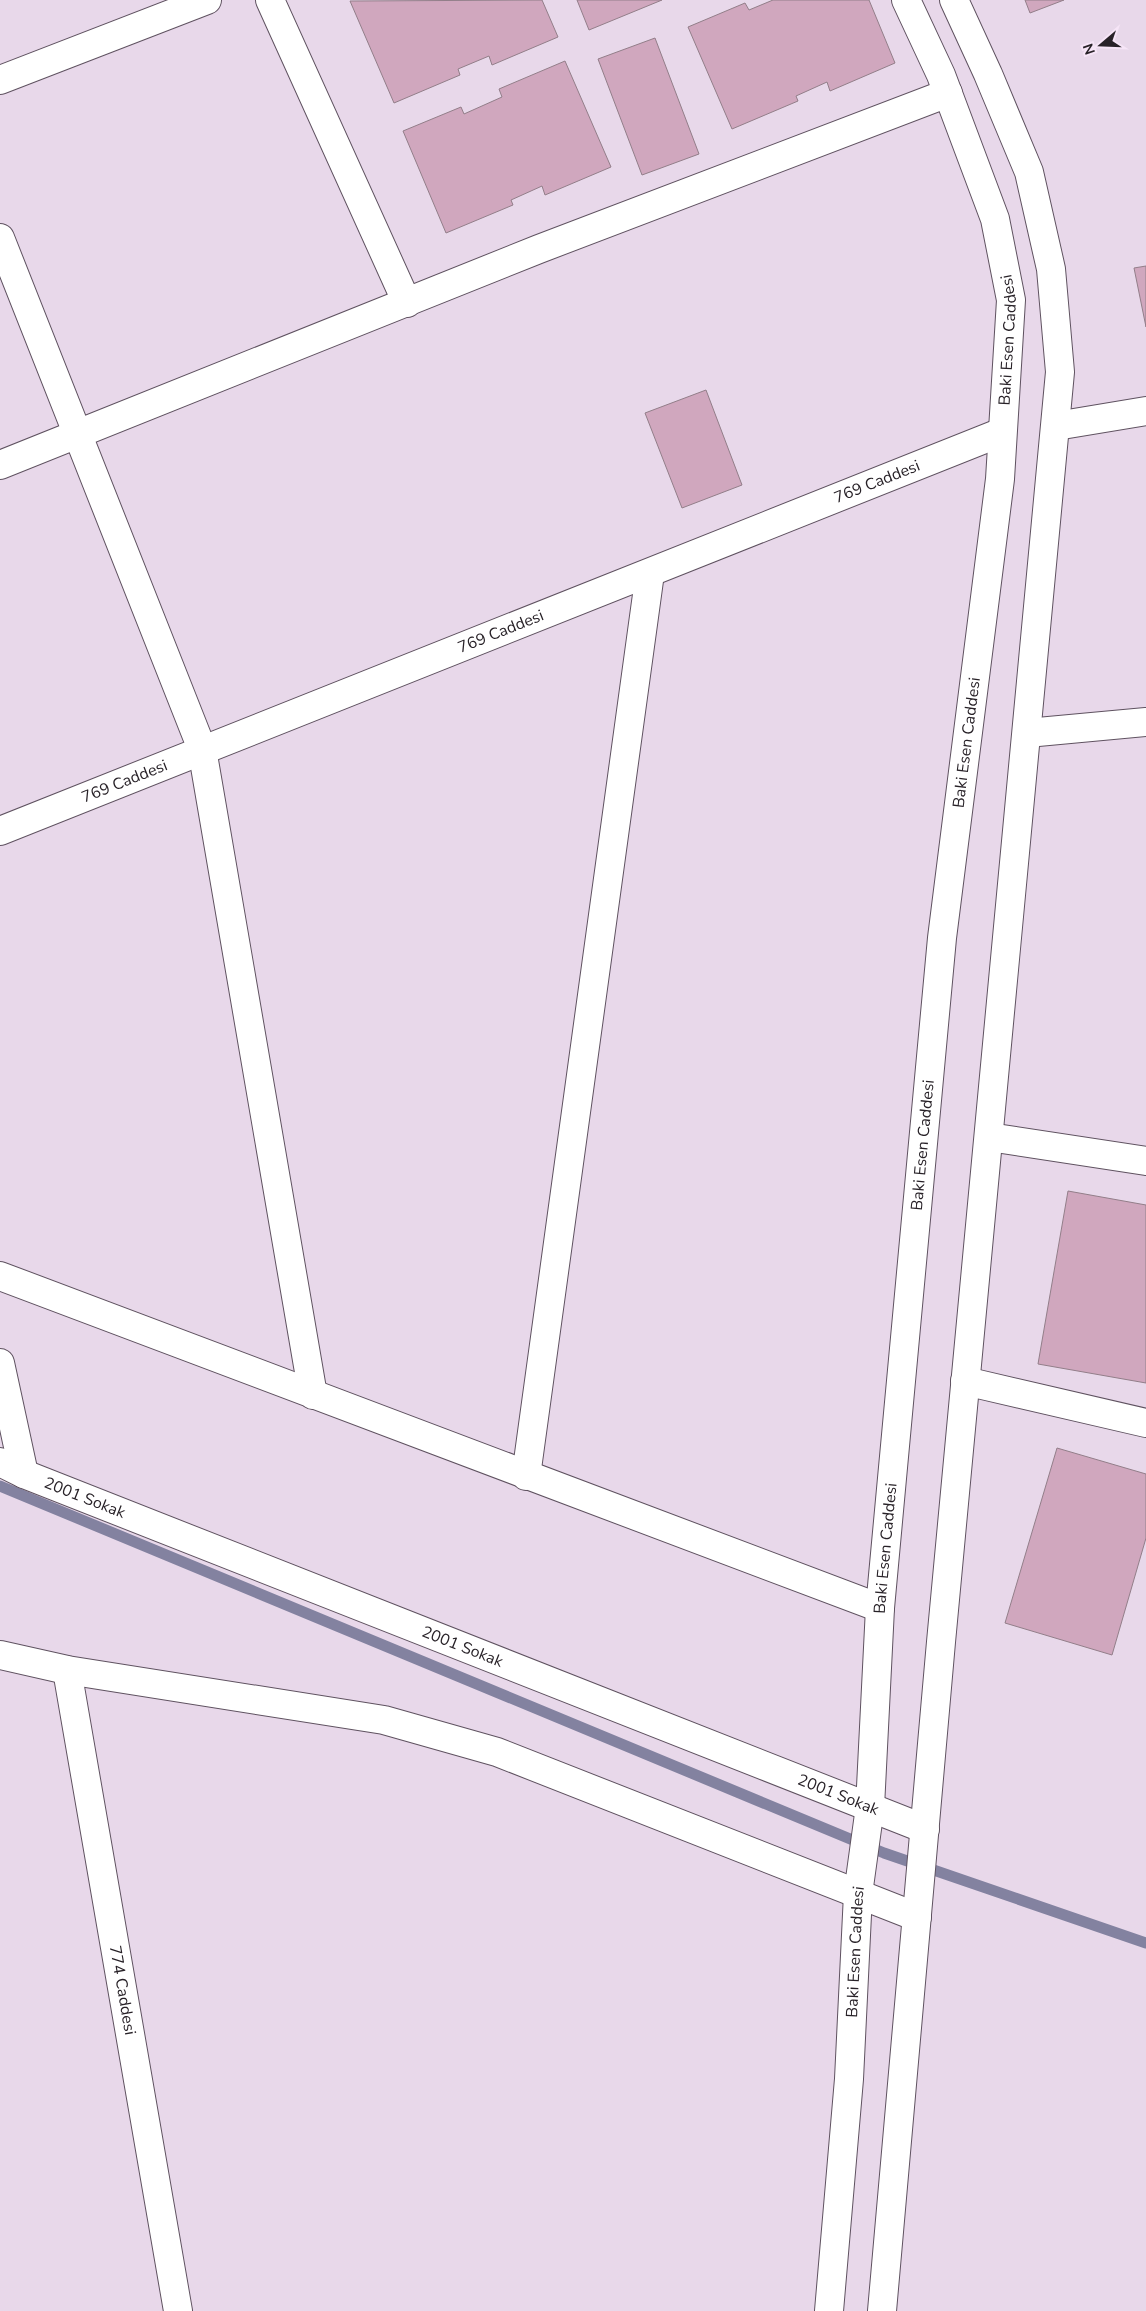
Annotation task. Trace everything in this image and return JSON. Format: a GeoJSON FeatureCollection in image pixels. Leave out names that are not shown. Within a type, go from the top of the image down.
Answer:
{"type":"FeatureCollection","features":[{"type":"Feature","properties":{"kind":"street"},"geometry":{"type":"LineString","coordinates":[[0,80],[207,0]]}},
{"type":"Feature","properties":{"kind":"street"},"geometry":{"type":"LineString","coordinates":[[270,0],[407,303]]}},
{"type":"Feature","properties":{"kind":"street","name":"Baki Esen Caddesi"},"geometry":{"type":"LineString","coordinates":[[829,2311],[849,2079],[860,1882],[869,1813],[880,1608],[942,938],[1000,479],[1011,300],[995,219],[948,93],[906,0]]}},
{"type":"Feature","properties":{"kind":"street"},"geometry":{"type":"LineString","coordinates":[[882,2311],[965,1380],[1060,372],[1051,269],[1029,172],[988,74],[954,0]]}},
{"type":"Feature","properties":{"kind":"street"},"geometry":{"type":"LineString","coordinates":[[0,465],[80,435],[538,250],[948,93]]}},
{"type":"Feature","properties":{"kind":"street"},"geometry":{"type":"LineString","coordinates":[[0,238],[80,435],[202,750],[313,1395]]}},
{"type":"Feature","properties":{"kind":"street"},"geometry":{"type":"LineString","coordinates":[[1056,426],[1146,411]]}},
{"type":"Feature","properties":{"kind":"street","name":"769 Caddesi"},"geometry":{"type":"LineString","coordinates":[[0,831],[1002,432]]}},
{"type":"Feature","properties":{"kind":"street"},"geometry":{"type":"LineString","coordinates":[[526,1476],[650,573]]}},
{"type":"Feature","properties":{"kind":"street"},"geometry":{"type":"LineString","coordinates":[[1027,733],[1146,722]]}},
{"type":"Feature","properties":{"kind":"street"},"geometry":{"type":"LineString","coordinates":[[989,1137],[1146,1160]]}},
{"type":"Feature","properties":{"kind":"street"},"geometry":{"type":"LineString","coordinates":[[0,1276],[880,1608]]}},
{"type":"Feature","properties":{"kind":"street"},"geometry":{"type":"LineString","coordinates":[[0,1363],[24,1474]]}},
{"type":"Feature","properties":{"kind":"street"},"geometry":{"type":"LineString","coordinates":[[965,1380],[1146,1423]]}},
{"type":"Feature","properties":{"kind":"street","name":"2001 Sokak"},"geometry":{"type":"LineString","coordinates":[[0,1462],[24,1474],[924,1834]]}},
{"type":"Feature","properties":{"kind":"street"},"geometry":{"type":"LineString","coordinates":[[0,1655],[67,1670],[384,1720],[497,1752],[918,1904]]}},
{"type":"Feature","properties":{"kind":"street","name":"774 Caddesi"},"geometry":{"type":"LineString","coordinates":[[67,1670],[178,2311]]}},
{"type":"Feature","properties":{"kind":"building"},"geometry":{"type":"Polygon","coordinates":[[[542,0],[558,37],[492,65],[489,56],[458,69],[460,75],[394,103],[350,1],[542,0]]]}},
{"type":"Feature","properties":{"kind":"building"},"geometry":{"type":"Polygon","coordinates":[[[577,0],[662,0],[589,30],[577,0]]]}},
{"type":"Feature","properties":{"kind":"building"},"geometry":{"type":"Polygon","coordinates":[[[773,0],[869,0],[895,63],[830,91],[827,82],[796,96],[798,101],[732,129],[688,27],[745,3],[749,10],[773,0]]]}},
{"type":"Feature","properties":{"kind":"building"},"geometry":{"type":"Polygon","coordinates":[[[1025,0],[1064,0],[1030,13],[1025,0]]]}},
{"type":"Feature","properties":{"kind":"building"},"geometry":{"type":"Polygon","coordinates":[[[655,38],[699,154],[642,175],[598,59],[655,38]]]}},
{"type":"Feature","properties":{"kind":"building"},"geometry":{"type":"Polygon","coordinates":[[[565,61],[611,167],[545,195],[542,186],[511,200],[513,205],[446,233],[403,131],[461,107],[464,114],[502,97],[499,89],[565,61]]]}},
{"type":"Feature","properties":{"kind":"building"},"geometry":{"type":"Polygon","coordinates":[[[1146,266],[1146,327],[1134,268],[1146,266]]]}},
{"type":"Feature","properties":{"kind":"building"},"geometry":{"type":"Polygon","coordinates":[[[706,390],[742,485],[682,508],[645,413],[706,390]]]}},
{"type":"Feature","properties":{"kind":"building"},"geometry":{"type":"Polygon","coordinates":[[[1068,1191],[1146,1205],[1146,1383],[1038,1364],[1068,1191]]]}},
{"type":"Feature","properties":{"kind":"building"},"geometry":{"type":"Polygon","coordinates":[[[1057,1448],[1146,1474],[1146,1538],[1112,1655],[1005,1623],[1057,1448]]]}},
{"type":"Feature","properties":{"kind":"waterway"},"geometry":{"type":"LineString","coordinates":[[0,1486],[884,1853],[1146,1943]]}}]}
